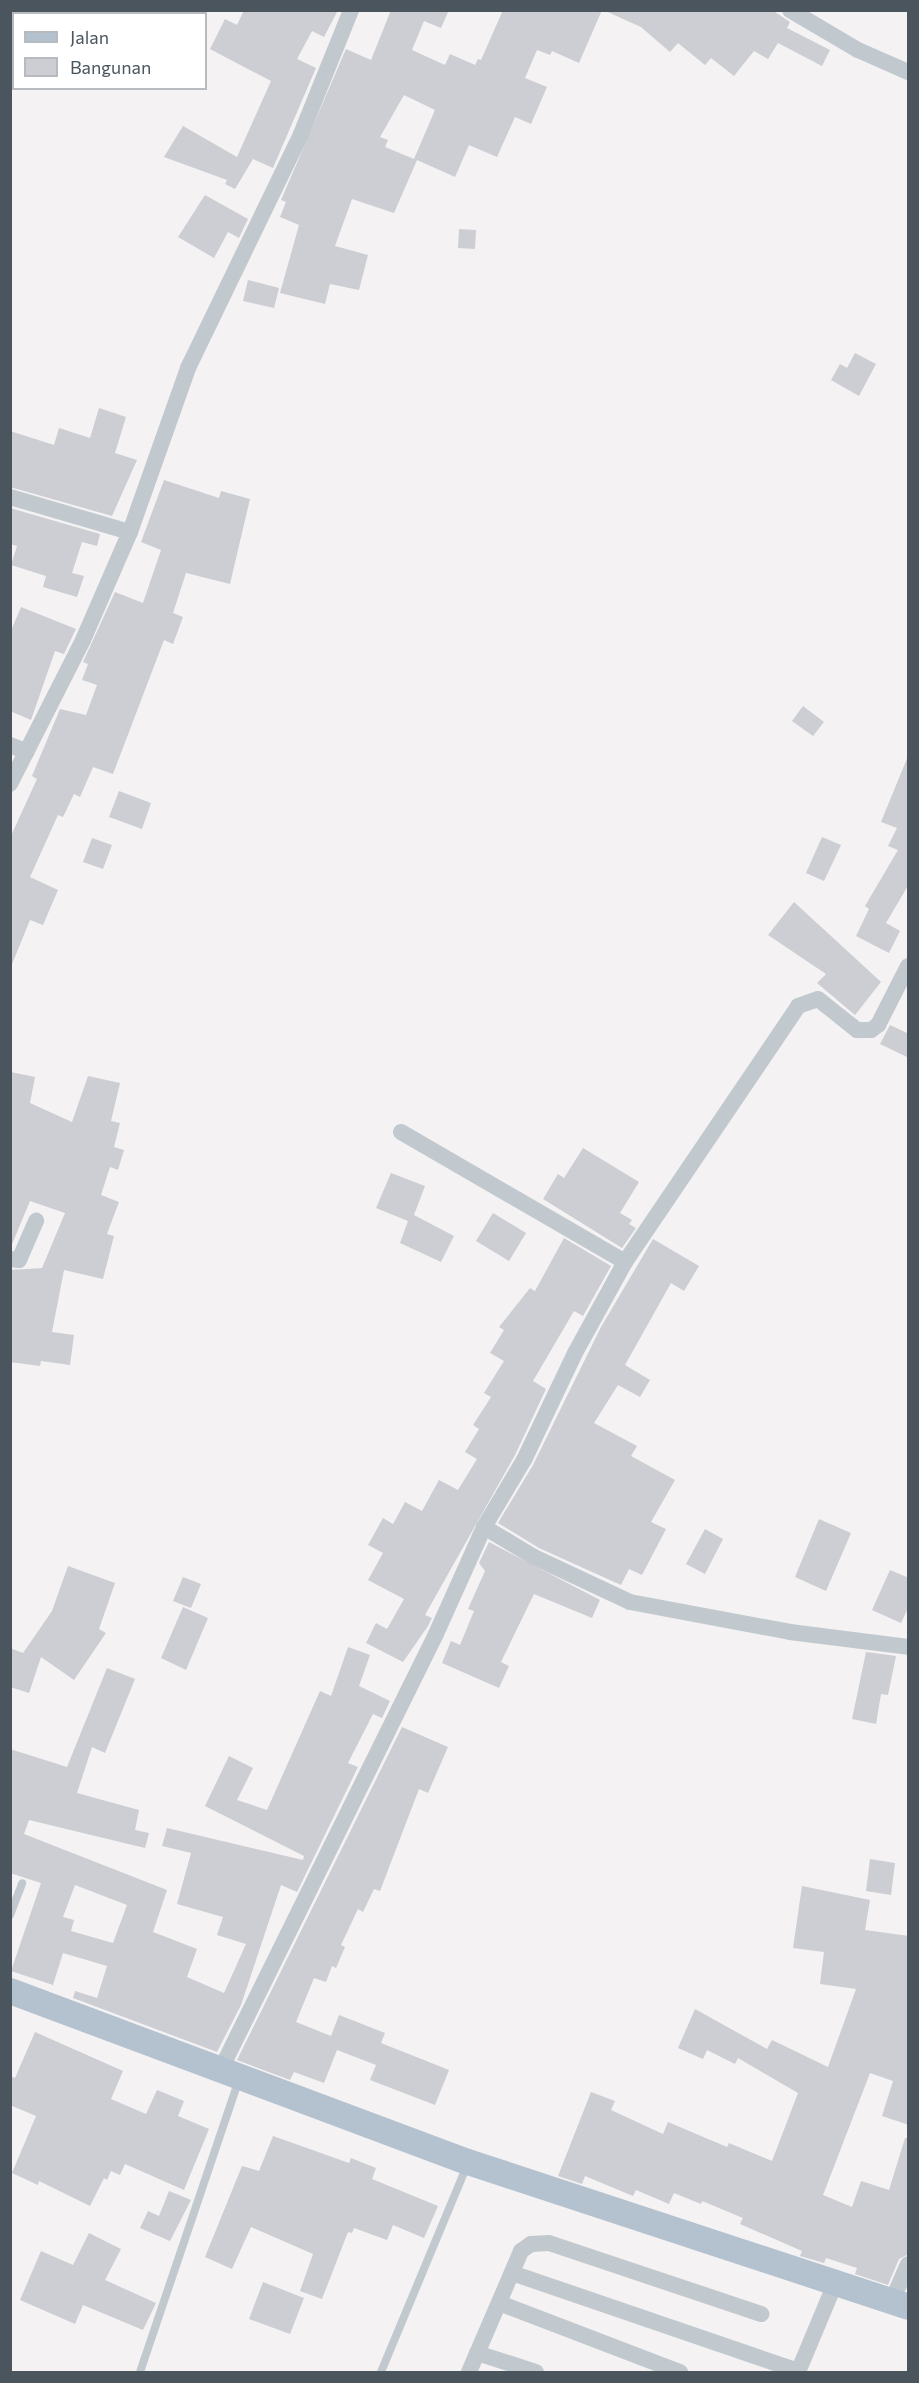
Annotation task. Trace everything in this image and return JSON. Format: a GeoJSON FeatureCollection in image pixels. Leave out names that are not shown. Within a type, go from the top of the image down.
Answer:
{"type":"FeatureCollection","features":[{"type":"Feature","properties":{"kind":"main road"},"geometry":{"type":"LineString","coordinates":[[10,1991],[468,2162],[836,2281],[900,2304]]}},
{"type":"Feature","properties":{"kind":"street"},"geometry":{"type":"LineString","coordinates":[[10,784],[83,640],[130,532],[188,368],[301,134],[351,10]]}},
{"type":"Feature","properties":{"kind":"street"},"geometry":{"type":"LineString","coordinates":[[790,10],[858,50],[909,72]]}},
{"type":"Feature","properties":{"kind":"street"},"geometry":{"type":"LineString","coordinates":[[10,497],[130,532]]}},
{"type":"Feature","properties":{"kind":"street"},"geometry":{"type":"LineString","coordinates":[[10,745],[27,752]]}},
{"type":"Feature","properties":{"kind":"street"},"geometry":{"type":"LineString","coordinates":[[231,2072],[484,1527],[524,1460],[575,1353],[625,1263],[798,1006],[818,999],[857,1030],[871,1030],[878,1025],[909,966]]}},
{"type":"Feature","properties":{"kind":"street"},"geometry":{"type":"LineString","coordinates":[[401,1132],[625,1263]]}},
{"type":"Feature","properties":{"kind":"street"},"geometry":{"type":"LineString","coordinates":[[10,1259],[19,1260],[36,1221]]}},
{"type":"Feature","properties":{"kind":"street"},"geometry":{"type":"LineString","coordinates":[[484,1527],[534,1557],[630,1602],[790,1632],[909,1647]]}},
{"type":"Feature","properties":{"kind":"street"},"geometry":{"type":"LineString","coordinates":[[469,2373],[521,2251],[531,2244],[549,2242],[761,2314]]}},
{"type":"Feature","properties":{"kind":"street"},"geometry":{"type":"LineString","coordinates":[[900,2304],[909,2264]]}},
{"type":"Feature","properties":{"kind":"street"},"geometry":{"type":"LineString","coordinates":[[512,2272],[799,2372],[836,2281]]}},
{"type":"Feature","properties":{"kind":"street"},"geometry":{"type":"LineString","coordinates":[[499,2303],[680,2373]]}},
{"type":"Feature","properties":{"kind":"street"},"geometry":{"type":"LineString","coordinates":[[477,2353],[536,2373]]}},
{"type":"Feature","properties":{"kind":"lane"},"geometry":{"type":"LineString","coordinates":[[10,1915],[22,1883]]}},
{"type":"Feature","properties":{"kind":"lane"},"geometry":{"type":"LineString","coordinates":[[140,2373],[231,2072]]}},
{"type":"Feature","properties":{"kind":"lane"},"geometry":{"type":"LineString","coordinates":[[381,2373],[468,2162]]}},
{"type":"Feature","properties":{"kind":"building"},"geometry":{"type":"Polygon","coordinates":[[[244,10],[338,10],[324,37],[312,31],[297,59],[316,68],[273,168],[253,159],[235,189],[225,184],[227,180],[164,157],[183,126],[237,157],[271,81],[210,49],[225,19],[237,25],[244,10]]]}},
{"type":"Feature","properties":{"kind":"building"},"geometry":{"type":"Polygon","coordinates":[[[391,10],[449,10],[441,28],[424,21],[412,50],[445,65],[450,54],[475,65],[478,59],[481,60],[503,10],[602,10],[579,63],[552,51],[550,55],[537,50],[525,78],[547,87],[531,124],[515,117],[497,157],[469,145],[455,177],[417,160],[394,213],[352,199],[335,246],[368,255],[359,290],[330,284],[325,304],[280,293],[299,225],[280,217],[286,202],[281,200],[346,49],[371,60],[391,10]],[[404,95],[380,137],[388,140],[385,147],[414,159],[435,110],[404,95]]]}},
{"type":"Feature","properties":{"kind":"building"},"geometry":{"type":"Polygon","coordinates":[[[603,10],[772,10],[790,22],[787,28],[830,50],[822,66],[778,43],[768,59],[754,51],[734,76],[711,58],[705,65],[678,43],[670,52],[641,27],[603,10]]]}},
{"type":"Feature","properties":{"kind":"building"},"geometry":{"type":"Polygon","coordinates":[[[205,195],[248,219],[239,238],[228,232],[214,258],[178,237],[205,195]]]}},
{"type":"Feature","properties":{"kind":"building"},"geometry":{"type":"Polygon","coordinates":[[[459,229],[476,230],[475,249],[458,248],[459,229]]]}},
{"type":"Feature","properties":{"kind":"building"},"geometry":{"type":"Polygon","coordinates":[[[248,280],[279,288],[274,308],[243,301],[248,280]]]}},
{"type":"Feature","properties":{"kind":"building"},"geometry":{"type":"Polygon","coordinates":[[[855,353],[876,364],[859,396],[831,380],[840,364],[847,368],[855,353]]]}},
{"type":"Feature","properties":{"kind":"building"},"geometry":{"type":"Polygon","coordinates":[[[99,408],[126,417],[115,453],[137,460],[112,516],[10,487],[10,431],[54,445],[59,428],[90,438],[99,408]]]}},
{"type":"Feature","properties":{"kind":"building"},"geometry":{"type":"Polygon","coordinates":[[[164,480],[219,498],[221,491],[250,499],[230,584],[186,573],[173,613],[183,617],[173,644],[164,640],[113,774],[93,767],[80,797],[74,794],[63,817],[58,815],[30,877],[58,890],[43,925],[30,920],[10,969],[10,838],[37,779],[32,776],[60,709],[86,715],[97,685],[82,680],[88,664],[83,662],[115,592],[143,603],[161,550],[141,542],[164,480]]]}},
{"type":"Feature","properties":{"kind":"building"},"geometry":{"type":"Polygon","coordinates":[[[10,508],[100,534],[97,546],[82,542],[72,573],[84,576],[77,597],[43,587],[46,576],[11,565],[17,546],[10,544],[10,508]]]}},
{"type":"Feature","properties":{"kind":"building"},"geometry":{"type":"Polygon","coordinates":[[[21,607],[76,629],[64,654],[55,651],[31,720],[10,711],[10,633],[21,607]]]}},
{"type":"Feature","properties":{"kind":"building"},"geometry":{"type":"Polygon","coordinates":[[[803,706],[824,722],[813,736],[792,721],[803,706]]]}},
{"type":"Feature","properties":{"kind":"building"},"geometry":{"type":"Polygon","coordinates":[[[908,756],[909,884],[886,923],[900,931],[889,953],[856,936],[869,909],[865,906],[898,850],[888,846],[897,828],[881,822],[908,756]]]}},
{"type":"Feature","properties":{"kind":"building"},"geometry":{"type":"Polygon","coordinates":[[[119,791],[151,803],[142,829],[109,817],[119,791]]]}},
{"type":"Feature","properties":{"kind":"building"},"geometry":{"type":"Polygon","coordinates":[[[822,837],[841,845],[824,881],[806,873],[822,837]]]}},
{"type":"Feature","properties":{"kind":"building"},"geometry":{"type":"Polygon","coordinates":[[[92,838],[112,845],[103,869],[83,862],[92,838]]]}},
{"type":"Feature","properties":{"kind":"building"},"geometry":{"type":"Polygon","coordinates":[[[794,902],[881,982],[855,1015],[817,983],[826,974],[768,935],[794,902]]]}},
{"type":"Feature","properties":{"kind":"building"},"geometry":{"type":"Polygon","coordinates":[[[890,1025],[909,1034],[909,1058],[880,1044],[890,1025]]]}},
{"type":"Feature","properties":{"kind":"building"},"geometry":{"type":"Polygon","coordinates":[[[11,1072],[35,1077],[30,1103],[72,1122],[88,1076],[120,1083],[111,1121],[120,1123],[114,1147],[124,1150],[118,1170],[110,1167],[101,1195],[119,1202],[107,1234],[114,1236],[103,1279],[64,1270],[52,1332],[74,1335],[70,1365],[41,1361],[40,1366],[10,1362],[10,1270],[42,1268],[65,1213],[30,1201],[10,1249],[11,1072]]]}},
{"type":"Feature","properties":{"kind":"building"},"geometry":{"type":"Polygon","coordinates":[[[583,1148],[639,1182],[620,1213],[632,1220],[629,1224],[636,1228],[622,1248],[543,1199],[558,1174],[564,1178],[583,1148]]]}},
{"type":"Feature","properties":{"kind":"building"},"geometry":{"type":"Polygon","coordinates":[[[391,1173],[425,1186],[414,1215],[454,1236],[441,1262],[400,1243],[408,1221],[376,1208],[391,1173]]]}},
{"type":"Feature","properties":{"kind":"building"},"geometry":{"type":"Polygon","coordinates":[[[493,1213],[526,1233],[509,1261],[476,1241],[493,1213]]]}},
{"type":"Feature","properties":{"kind":"building"},"geometry":{"type":"Polygon","coordinates":[[[564,1238],[611,1266],[583,1316],[574,1311],[533,1381],[546,1389],[515,1455],[425,1615],[432,1618],[428,1626],[403,1662],[366,1643],[376,1623],[387,1629],[404,1599],[368,1580],[383,1553],[368,1545],[383,1518],[393,1524],[405,1502],[422,1511],[439,1480],[458,1490],[477,1459],[465,1452],[479,1429],[473,1425],[491,1397],[484,1393],[504,1361],[490,1353],[504,1330],[499,1327],[530,1288],[535,1291],[564,1238]]]}},
{"type":"Feature","properties":{"kind":"building"},"geometry":{"type":"Polygon","coordinates":[[[653,1239],[699,1266],[684,1291],[671,1283],[625,1365],[650,1380],[640,1397],[618,1385],[594,1423],[637,1446],[631,1456],[675,1480],[651,1522],[666,1529],[642,1575],[629,1569],[621,1585],[539,1548],[498,1523],[533,1465],[601,1327],[653,1239]]]}},
{"type":"Feature","properties":{"kind":"building"},"geometry":{"type":"Polygon","coordinates":[[[819,1519],[851,1533],[826,1591],[795,1577],[819,1519]]]}},
{"type":"Feature","properties":{"kind":"building"},"geometry":{"type":"Polygon","coordinates":[[[705,1529],[723,1539],[705,1574],[686,1564],[705,1529]]]}},
{"type":"Feature","properties":{"kind":"building"},"geometry":{"type":"Polygon","coordinates":[[[489,1542],[600,1600],[592,1618],[534,1594],[501,1662],[509,1666],[499,1688],[442,1663],[451,1641],[460,1645],[474,1611],[468,1609],[485,1571],[479,1563],[489,1542]]]}},
{"type":"Feature","properties":{"kind":"building"},"geometry":{"type":"Polygon","coordinates":[[[68,1566],[115,1583],[99,1629],[106,1633],[74,1680],[41,1657],[29,1693],[10,1687],[10,1648],[23,1653],[52,1611],[68,1566]]]}},
{"type":"Feature","properties":{"kind":"building"},"geometry":{"type":"Polygon","coordinates":[[[890,1570],[909,1578],[909,1606],[901,1623],[872,1610],[890,1570]]]}},
{"type":"Feature","properties":{"kind":"building"},"geometry":{"type":"Polygon","coordinates":[[[183,1577],[201,1584],[191,1608],[173,1601],[183,1577]]]}},
{"type":"Feature","properties":{"kind":"building"},"geometry":{"type":"Polygon","coordinates":[[[183,1607],[208,1618],[186,1670],[161,1658],[183,1607]]]}},
{"type":"Feature","properties":{"kind":"building"},"geometry":{"type":"Polygon","coordinates":[[[348,1647],[370,1655],[359,1686],[390,1701],[382,1718],[373,1714],[348,1763],[358,1767],[297,1892],[281,1885],[241,2005],[217,2052],[73,1998],[75,1991],[97,1998],[107,1966],[63,1953],[53,1985],[11,1971],[41,1883],[10,1873],[10,1749],[67,1767],[107,1668],[135,1679],[105,1753],[92,1747],[77,1793],[139,1810],[135,1830],[149,1833],[145,1848],[29,1820],[24,1834],[167,1890],[153,1932],[197,1949],[187,1977],[224,1993],[246,1944],[217,1935],[223,1917],[177,1904],[191,1853],[162,1846],[167,1828],[303,1860],[304,1856],[205,1806],[229,1756],[253,1768],[237,1800],[267,1810],[320,1691],[331,1696],[348,1647]],[[75,1885],[63,1917],[74,1920],[71,1931],[113,1943],[127,1905],[75,1885]]]}},
{"type":"Feature","properties":{"kind":"building"},"geometry":{"type":"Polygon","coordinates":[[[866,1652],[896,1656],[888,1695],[881,1694],[876,1724],[852,1719],[866,1652]]]}},
{"type":"Feature","properties":{"kind":"building"},"geometry":{"type":"Polygon","coordinates":[[[402,1727],[448,1747],[428,1793],[419,1789],[380,1891],[374,1889],[363,1912],[358,1909],[341,1945],[345,1947],[336,1968],[332,1966],[326,1982],[314,1978],[296,2022],[331,2036],[339,2015],[385,2033],[381,2043],[449,2070],[435,2105],[370,2080],[376,2065],[337,2050],[324,2083],[294,2072],[290,2080],[237,2060],[402,1727]]]}},
{"type":"Feature","properties":{"kind":"building"},"geometry":{"type":"Polygon","coordinates":[[[870,1859],[895,1863],[891,1895],[866,1891],[870,1859]]]}},
{"type":"Feature","properties":{"kind":"building"},"geometry":{"type":"Polygon","coordinates":[[[802,1886],[870,1900],[865,1930],[909,1936],[909,2125],[882,2116],[893,2081],[870,2073],[823,2195],[852,2207],[861,2181],[889,2190],[905,2138],[909,2138],[909,2254],[899,2259],[888,2285],[855,2274],[857,2268],[826,2258],[824,2263],[800,2256],[802,2251],[740,2224],[743,2218],[702,2201],[701,2204],[674,2193],[669,2204],[636,2190],[633,2196],[585,2176],[582,2184],[558,2176],[591,2092],[615,2101],[611,2110],[663,2134],[668,2122],[727,2147],[729,2143],[772,2161],[798,2093],[738,2058],[735,2064],[707,2050],[703,2059],[678,2048],[695,2009],[767,2049],[772,2040],[828,2067],[856,1989],[820,1984],[824,1952],[793,1948],[802,1886]]]}},
{"type":"Feature","properties":{"kind":"building"},"geometry":{"type":"Polygon","coordinates":[[[35,2032],[123,2071],[111,2099],[146,2114],[157,2090],[184,2101],[178,2116],[209,2129],[184,2190],[125,2164],[120,2175],[111,2171],[107,2180],[104,2178],[90,2206],[39,2181],[38,2185],[12,2173],[36,2116],[10,2105],[10,2076],[15,2078],[35,2032]]]}},
{"type":"Feature","properties":{"kind":"building"},"geometry":{"type":"Polygon","coordinates":[[[273,2136],[349,2163],[351,2158],[376,2168],[372,2179],[438,2206],[424,2238],[393,2225],[387,2240],[354,2228],[352,2233],[348,2232],[322,2299],[300,2291],[313,2254],[251,2227],[232,2269],[205,2257],[242,2166],[259,2171],[273,2136]]]}},
{"type":"Feature","properties":{"kind":"building"},"geometry":{"type":"Polygon","coordinates":[[[169,2191],[191,2200],[170,2241],[140,2228],[148,2211],[159,2216],[169,2191]]]}},
{"type":"Feature","properties":{"kind":"building"},"geometry":{"type":"Polygon","coordinates":[[[89,2233],[121,2249],[105,2280],[156,2303],[143,2330],[83,2305],[75,2324],[20,2300],[41,2251],[73,2265],[89,2233]]]}},
{"type":"Feature","properties":{"kind":"building"},"geometry":{"type":"Polygon","coordinates":[[[263,2282],[304,2298],[290,2334],[249,2319],[263,2282]]]}}]}
